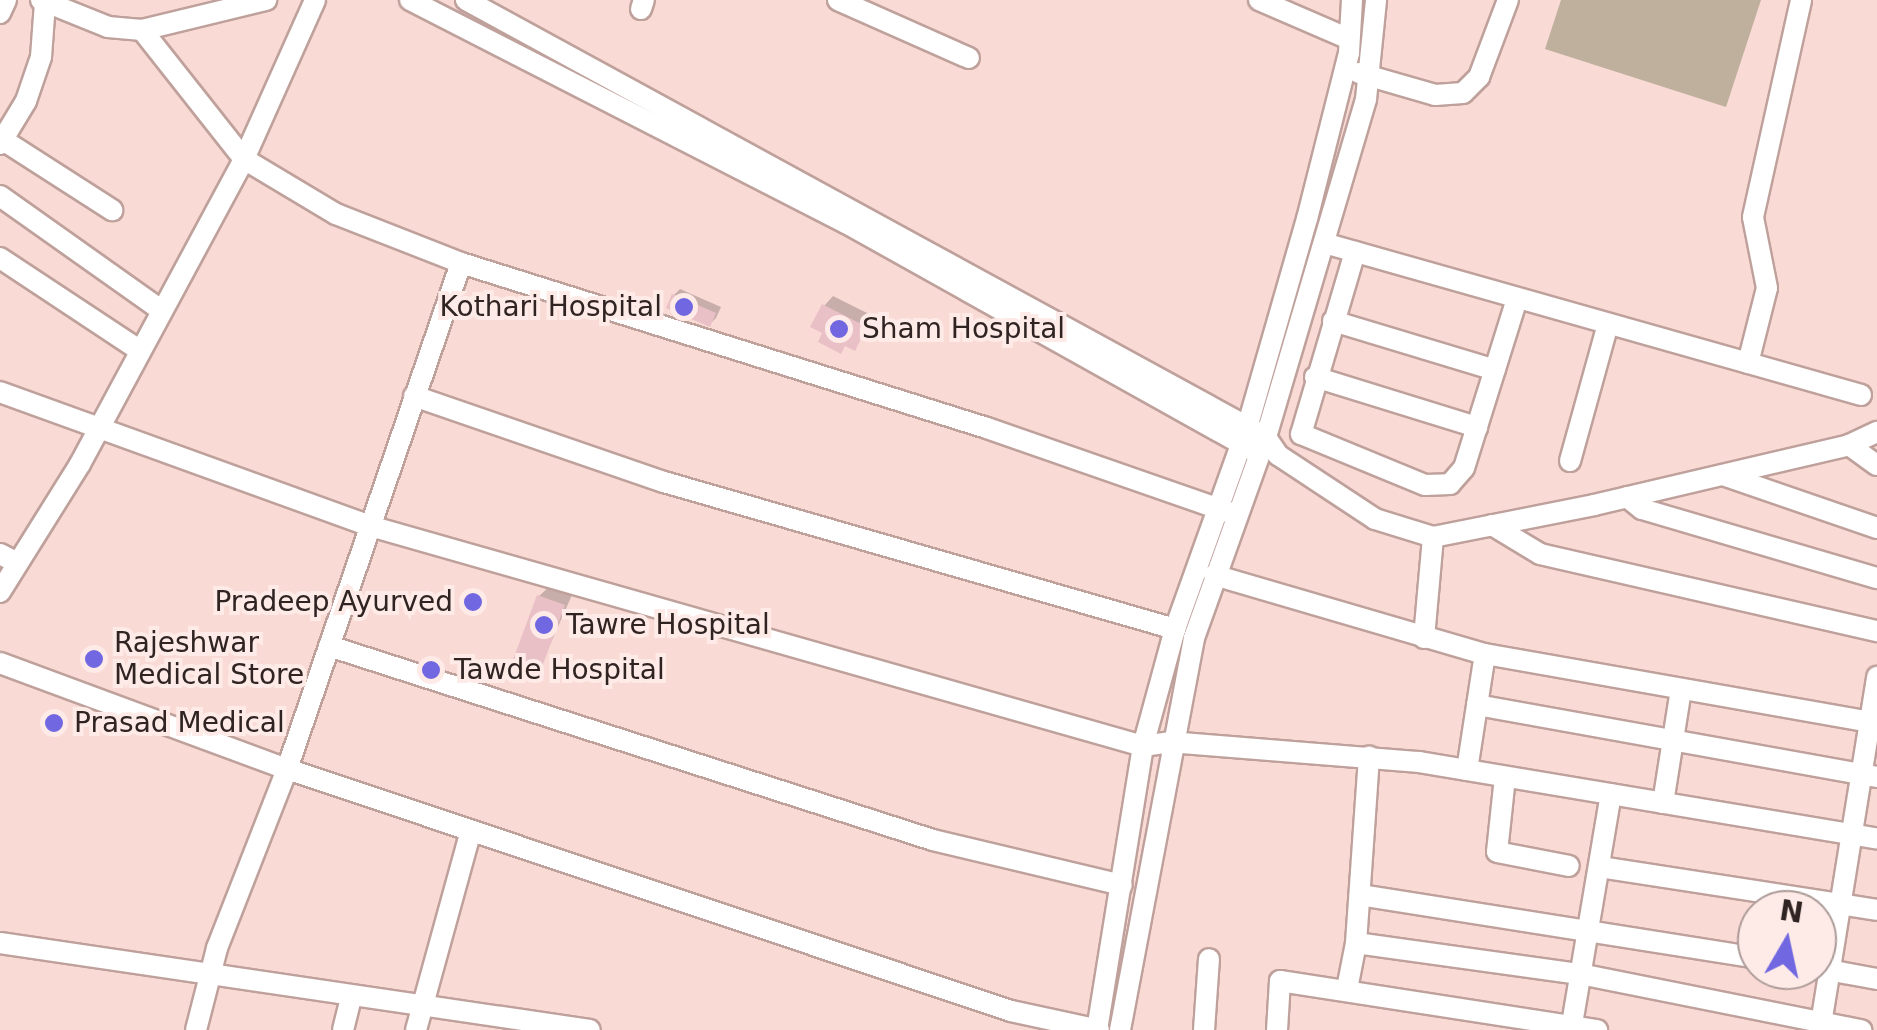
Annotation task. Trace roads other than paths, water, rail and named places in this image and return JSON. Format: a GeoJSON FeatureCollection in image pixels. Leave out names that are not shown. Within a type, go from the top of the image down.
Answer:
{"type":"FeatureCollection","features":[{"type":"Feature","properties":{"kind":"street"},"geometry":{"type":"LineString","coordinates":[[0,13],[6,0]]}},
{"type":"Feature","properties":{"kind":"street"},"geometry":{"type":"LineString","coordinates":[[112,210],[1,142],[29,93],[43,1],[108,26],[142,30],[266,0]]}},
{"type":"Feature","properties":{"kind":"street"},"geometry":{"type":"LineString","coordinates":[[0,592],[9,559],[98,430],[244,159],[315,0]]}},
{"type":"Feature","properties":{"kind":"street"},"geometry":{"type":"LineString","coordinates":[[410,0],[834,207]]}},
{"type":"Feature","properties":{"kind":"street"},"geometry":{"type":"LineString","coordinates":[[466,0],[1259,444],[1375,519],[1433,537],[1849,445],[1877,432]]}},
{"type":"Feature","properties":{"kind":"street"},"geometry":{"type":"LineString","coordinates":[[838,0],[970,58]]}},
{"type":"Feature","properties":{"kind":"street"},"geometry":{"type":"LineString","coordinates":[[1260,0],[1350,39]]}},
{"type":"Feature","properties":{"kind":"street"},"geometry":{"type":"LineString","coordinates":[[1259,444],[1344,70],[1352,0]]}},
{"type":"Feature","properties":{"kind":"street"},"geometry":{"type":"LineString","coordinates":[[0,663],[287,768],[471,830],[1011,1010],[1097,1030],[1143,746],[1175,629],[1259,444],[1324,243],[1370,76],[1376,0]]}},
{"type":"Feature","properties":{"kind":"street"},"geometry":{"type":"LineString","coordinates":[[1344,70],[1435,95],[1463,93],[1479,77],[1508,0]]}},
{"type":"Feature","properties":{"kind":"street"},"geometry":{"type":"LineString","coordinates":[[1748,363],[1767,288],[1753,217],[1801,0]]}},
{"type":"Feature","properties":{"kind":"street"},"geometry":{"type":"LineString","coordinates":[[142,30],[244,159],[336,214],[461,263],[1228,512]]}},
{"type":"Feature","properties":{"kind":"street"},"geometry":{"type":"LineString","coordinates":[[0,196],[161,310]]}},
{"type":"Feature","properties":{"kind":"street"},"geometry":{"type":"LineString","coordinates":[[1324,243],[1861,395]]}},
{"type":"Feature","properties":{"kind":"street"},"geometry":{"type":"LineString","coordinates":[[1355,252],[1300,424],[1306,440],[1425,485],[1450,484],[1459,476],[1517,299]]}},
{"type":"Feature","properties":{"kind":"street"},"geometry":{"type":"LineString","coordinates":[[0,258],[139,350]]}},
{"type":"Feature","properties":{"kind":"street"},"geometry":{"type":"LineString","coordinates":[[196,1030],[210,975],[287,768],[461,263]]}},
{"type":"Feature","properties":{"kind":"street"},"geometry":{"type":"LineString","coordinates":[[1333,321],[1495,370]]}},
{"type":"Feature","properties":{"kind":"street"},"geometry":{"type":"LineString","coordinates":[[1570,462],[1608,324]]}},
{"type":"Feature","properties":{"kind":"street"},"geometry":{"type":"LineString","coordinates":[[1315,377],[1477,427]]}},
{"type":"Feature","properties":{"kind":"street"},"geometry":{"type":"LineString","coordinates":[[0,392],[370,526],[1143,746],[1170,742],[1369,756],[1877,839]]}},
{"type":"Feature","properties":{"kind":"street"},"geometry":{"type":"LineString","coordinates":[[414,396],[608,465],[1175,629]]}},
{"type":"Feature","properties":{"kind":"street"},"geometry":{"type":"LineString","coordinates":[[1849,445],[1877,465]]}},
{"type":"Feature","properties":{"kind":"street"},"geometry":{"type":"LineString","coordinates":[[1721,475],[1877,528]]}},
{"type":"Feature","properties":{"kind":"street"},"geometry":{"type":"LineString","coordinates":[[1627,497],[1642,509],[1877,578]]}},
{"type":"Feature","properties":{"kind":"street"},"geometry":{"type":"LineString","coordinates":[[1120,1030],[1170,742],[1228,512]]}},
{"type":"Feature","properties":{"kind":"street"},"geometry":{"type":"LineString","coordinates":[[1492,525],[1540,554],[1877,632]]}},
{"type":"Feature","properties":{"kind":"street"},"geometry":{"type":"LineString","coordinates":[[1424,638],[1433,537]]}},
{"type":"Feature","properties":{"kind":"street"},"geometry":{"type":"LineString","coordinates":[[1214,575],[1486,654],[1874,722]]}},
{"type":"Feature","properties":{"kind":"street"},"geometry":{"type":"LineString","coordinates":[[329,646],[898,830],[1052,874],[1122,885]]}},
{"type":"Feature","properties":{"kind":"street"},"geometry":{"type":"LineString","coordinates":[[1467,770],[1486,654]]}},
{"type":"Feature","properties":{"kind":"street"},"geometry":{"type":"LineString","coordinates":[[1837,923],[1853,835],[1869,776],[1877,677]]}},
{"type":"Feature","properties":{"kind":"street"},"geometry":{"type":"LineString","coordinates":[[1662,803],[1682,688]]}},
{"type":"Feature","properties":{"kind":"street"},"geometry":{"type":"LineString","coordinates":[[1477,706],[1869,776]]}},
{"type":"Feature","properties":{"kind":"street"},"geometry":{"type":"LineString","coordinates":[[1347,989],[1356,943],[1369,756]]}},
{"type":"Feature","properties":{"kind":"street"},"geometry":{"type":"LineString","coordinates":[[1505,776],[1498,852],[1569,866]]}},
{"type":"Feature","properties":{"kind":"street"},"geometry":{"type":"LineString","coordinates":[[1572,1028],[1611,794]]}},
{"type":"Feature","properties":{"kind":"street"},"geometry":{"type":"LineString","coordinates":[[416,1030],[471,830]]}},
{"type":"Feature","properties":{"kind":"street"},"geometry":{"type":"LineString","coordinates":[[1600,866],[1877,910]]}},
{"type":"Feature","properties":{"kind":"street"},"geometry":{"type":"LineString","coordinates":[[1360,895],[1737,955]]}},
{"type":"Feature","properties":{"kind":"street"},"geometry":{"type":"LineString","coordinates":[[0,943],[350,998],[590,1030]]}},
{"type":"Feature","properties":{"kind":"street"},"geometry":{"type":"LineString","coordinates":[[1356,943],[1580,974],[1821,1026],[1860,1030]]}},
{"type":"Feature","properties":{"kind":"street"},"geometry":{"type":"LineString","coordinates":[[1204,1030],[1209,960]]}},
{"type":"Feature","properties":{"kind":"street"},"geometry":{"type":"LineString","coordinates":[[1837,971],[1877,978]]}},
{"type":"Feature","properties":{"kind":"street"},"geometry":{"type":"LineString","coordinates":[[1277,1030],[1280,981],[1597,1030]]}},
{"type":"Feature","properties":{"kind":"street"},"geometry":{"type":"LineString","coordinates":[[1821,1026],[1824,990]]}},
{"type":"Feature","properties":{"kind":"street"},"geometry":{"type":"LineString","coordinates":[[343,1030],[350,998]]}},
{"type":"Feature","properties":{"kind":"place","name":"Kothari Hospital"},"geometry":{"type":"Point","coordinates":[684,307]}},
{"type":"Feature","properties":{"kind":"place","name":"Sham Hospital"},"geometry":{"type":"Point","coordinates":[839,329]}},
{"type":"Feature","properties":{"kind":"place","name":"Pradeep Ayurved"},"geometry":{"type":"Point","coordinates":[473,602]}},
{"type":"Feature","properties":{"kind":"place","name":"Tawre Hospital"},"geometry":{"type":"Point","coordinates":[544,625]}},
{"type":"Feature","properties":{"kind":"place","name":"Rajeshwar Medical Store"},"geometry":{"type":"Point","coordinates":[94,659]}},
{"type":"Feature","properties":{"kind":"place","name":"Tawde Hospital"},"geometry":{"type":"Point","coordinates":[431,670]}},
{"type":"Feature","properties":{"kind":"place","name":"Prasad Medical"},"geometry":{"type":"Point","coordinates":[54,723]}}]}
